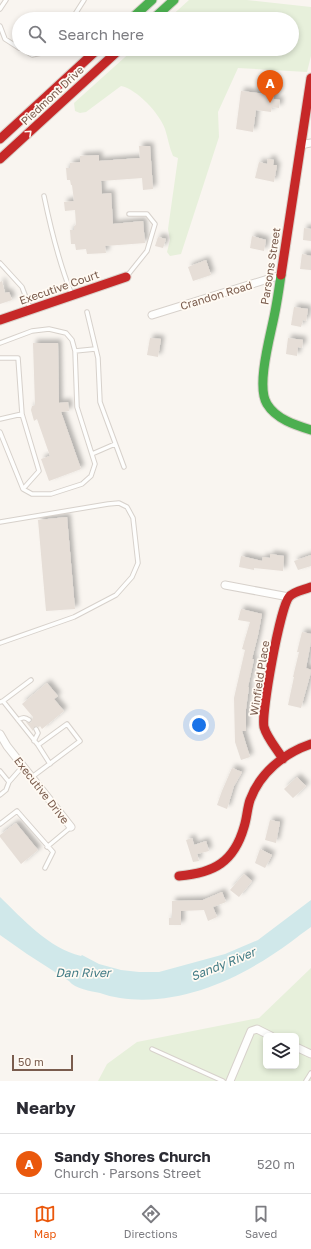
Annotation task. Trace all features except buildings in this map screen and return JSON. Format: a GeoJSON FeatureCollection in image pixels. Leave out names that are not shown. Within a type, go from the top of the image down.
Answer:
{"type":"FeatureCollection","features":[{"type":"Feature","properties":{"kind":"street"},"geometry":{"type":"LineString","coordinates":[[139,12],[152,0]]}},
{"type":"Feature","properties":{"kind":"street"},"geometry":{"type":"LineString","coordinates":[[161,12],[174,0]]}},
{"type":"Feature","properties":{"kind":"street","name":"Piedmont Drive"},"geometry":{"type":"LineString","coordinates":[[0,139],[90,56]]}},
{"type":"Feature","properties":{"kind":"street","name":"Piedmont Drive"},"geometry":{"type":"LineString","coordinates":[[0,159],[112,56]]}},
{"type":"Feature","properties":{"kind":"street","name":"Parsons Street"},"geometry":{"type":"LineString","coordinates":[[311,78],[281,275],[262,385],[262,393],[265,400],[275,413],[289,421],[311,430]]}},
{"type":"Feature","properties":{"kind":"street"},"geometry":{"type":"LineString","coordinates":[[300,145],[311,143]]}},
{"type":"Feature","properties":{"kind":"street","name":"Crandon Road"},"geometry":{"type":"LineString","coordinates":[[152,315],[281,275]]}},
{"type":"Feature","properties":{"kind":"street","name":"Executive Court"},"geometry":{"type":"LineString","coordinates":[[0,320],[126,277]]}},
{"type":"Feature","properties":{"kind":"street"},"geometry":{"type":"LineString","coordinates":[[225,585],[289,597],[294,593],[311,587]]}},
{"type":"Feature","properties":{"kind":"street","name":"Winfield Place"},"geometry":{"type":"LineString","coordinates":[[283,759],[267,734],[264,726],[264,717],[279,626],[285,603],[289,597]]}},
{"type":"Feature","properties":{"kind":"street","name":"Executive Drive"},"geometry":{"type":"LineString","coordinates":[[0,734],[7,746],[71,827]]}},
{"type":"Feature","properties":{"kind":"street"},"geometry":{"type":"LineString","coordinates":[[179,876],[200,874],[214,869],[226,862],[240,838],[250,802],[262,779],[283,759],[300,747],[311,744]]}},
{"type":"Feature","properties":{"kind":"street"},"geometry":{"type":"LineString","coordinates":[[230,1081],[251,1031],[257,1029],[265,1033]]}},
{"type":"Feature","properties":{"kind":"street"},"geometry":{"type":"LineString","coordinates":[[299,1048],[311,1054]]}},
{"type":"Feature","properties":{"kind":"lane"},"geometry":{"type":"LineString","coordinates":[[0,9],[6,0]]}},
{"type":"Feature","properties":{"kind":"lane"},"geometry":{"type":"LineString","coordinates":[[76,12],[84,0]]}},
{"type":"Feature","properties":{"kind":"lane"},"geometry":{"type":"LineString","coordinates":[[0,26],[5,40],[12,44]]}},
{"type":"Feature","properties":{"kind":"lane"},"geometry":{"type":"LineString","coordinates":[[44,196],[57,252],[73,296]]}},
{"type":"Feature","properties":{"kind":"lane"},"geometry":{"type":"LineString","coordinates":[[126,277],[147,251],[155,224],[147,214],[130,214]]}},
{"type":"Feature","properties":{"kind":"lane"},"geometry":{"type":"LineString","coordinates":[[0,263],[22,287],[31,309]]}},
{"type":"Feature","properties":{"kind":"lane"},"geometry":{"type":"LineString","coordinates":[[87,312],[98,358],[100,402],[124,467]]}},
{"type":"Feature","properties":{"kind":"lane"},"geometry":{"type":"LineString","coordinates":[[0,344],[32,331],[49,329],[66,333],[72,340],[74,351],[76,406],[95,464],[91,476],[82,484],[51,494],[32,494],[23,489],[0,432]]}},
{"type":"Feature","properties":{"kind":"lane"},"geometry":{"type":"LineString","coordinates":[[74,351],[95,349]]}},
{"type":"Feature","properties":{"kind":"lane"},"geometry":{"type":"LineString","coordinates":[[0,358],[18,358],[22,414],[39,471],[23,489]]}},
{"type":"Feature","properties":{"kind":"lane"},"geometry":{"type":"LineString","coordinates":[[0,419],[22,414]]}},
{"type":"Feature","properties":{"kind":"lane"},"geometry":{"type":"LineString","coordinates":[[92,454],[115,444]]}},
{"type":"Feature","properties":{"kind":"lane"},"geometry":{"type":"LineString","coordinates":[[0,522],[120,503],[127,507],[134,518],[138,563],[132,577],[116,595],[74,617],[0,643]]}},
{"type":"Feature","properties":{"kind":"lane"},"geometry":{"type":"LineString","coordinates":[[31,680],[2,702],[38,745],[50,764]]}},
{"type":"Feature","properties":{"kind":"lane"},"geometry":{"type":"LineString","coordinates":[[18,720],[22,717],[29,720]]}},
{"type":"Feature","properties":{"kind":"lane"},"geometry":{"type":"LineString","coordinates":[[32,777],[80,741],[67,724],[38,745]]}},
{"type":"Feature","properties":{"kind":"lane"},"geometry":{"type":"LineString","coordinates":[[34,741],[38,734],[36,729]]}},
{"type":"Feature","properties":{"kind":"lane"},"geometry":{"type":"LineString","coordinates":[[0,795],[6,790],[9,782],[23,766]]}},
{"type":"Feature","properties":{"kind":"lane"},"geometry":{"type":"LineString","coordinates":[[0,771],[9,782]]}},
{"type":"Feature","properties":{"kind":"lane"},"geometry":{"type":"LineString","coordinates":[[0,824],[17,810],[47,847],[53,852],[46,868]]}},
{"type":"Feature","properties":{"kind":"lane"},"geometry":{"type":"LineString","coordinates":[[47,847],[71,827]]}},
{"type":"Feature","properties":{"kind":"lane"},"geometry":{"type":"LineString","coordinates":[[152,1050],[223,1081]]}},
{"type":"Feature","properties":{"kind":"lane"},"geometry":{"type":"LineString","coordinates":[[306,1081],[311,1073]]}},
{"type":"Feature","properties":{"kind":"green space"},"geometry":{"type":"Polygon","coordinates":[[[189,0],[247,0],[311,7],[311,56],[307,72],[238,68],[218,112],[219,137],[181,254],[170,256],[167,252],[170,240],[168,229],[178,158],[173,156],[165,129],[158,116],[141,97],[121,86],[86,112],[80,113],[75,111],[74,103],[126,56],[299,56],[299,12],[176,12],[189,0]]]}},
{"type":"Feature","properties":{"kind":"green space"},"geometry":{"type":"Polygon","coordinates":[[[311,968],[311,1081],[98,1081],[107,1064],[137,1042],[259,1018],[311,968]]]}},
{"type":"Feature","properties":{"kind":"water","name":"Dan River"},"geometry":{"type":"Polygon","coordinates":[[[0,897],[47,940],[69,952],[82,955],[99,964],[121,970],[139,972],[159,972],[225,954],[258,940],[311,900],[311,927],[255,966],[219,983],[180,996],[140,1000],[112,997],[75,986],[0,935],[0,897]]]}},
{"type":"Feature","properties":{"kind":"traffic: fast"},"geometry":{"type":"LineString","coordinates":[[139,12],[152,0]]}},
{"type":"Feature","properties":{"kind":"traffic: fast"},"geometry":{"type":"LineString","coordinates":[[161,12],[174,0]]}},
{"type":"Feature","properties":{"kind":"traffic: fast"},"geometry":{"type":"LineString","coordinates":[[281,275],[263,374],[264,396],[267,404],[275,414],[292,424],[311,430]]}},
{"type":"Feature","properties":{"kind":"traffic: jam"},"geometry":{"type":"LineString","coordinates":[[0,139],[90,56]]}},
{"type":"Feature","properties":{"kind":"traffic: jam"},"geometry":{"type":"LineString","coordinates":[[0,159],[112,56]]}},
{"type":"Feature","properties":{"kind":"traffic: jam"},"geometry":{"type":"LineString","coordinates":[[281,275],[311,78]]}},
{"type":"Feature","properties":{"kind":"traffic: jam"},"geometry":{"type":"LineString","coordinates":[[0,320],[126,277]]}},
{"type":"Feature","properties":{"kind":"traffic: jam"},"geometry":{"type":"LineString","coordinates":[[283,759],[264,727],[265,702],[268,683],[276,639],[285,605],[291,595],[311,587]]}},
{"type":"Feature","properties":{"kind":"traffic: jam"},"geometry":{"type":"LineString","coordinates":[[179,876],[203,872],[221,864],[235,849],[240,839],[250,800],[260,781],[274,765],[282,759],[311,744]]}},
{"type":"Feature","properties":{"kind":"place","name":"Sandy Shores Church"},"geometry":{"type":"Point","coordinates":[270,103]}},
{"type":"Feature","properties":{"kind":"water label","name":"Sandy River"},"geometry":{"type":"Point","coordinates":[223,964]}}]}
